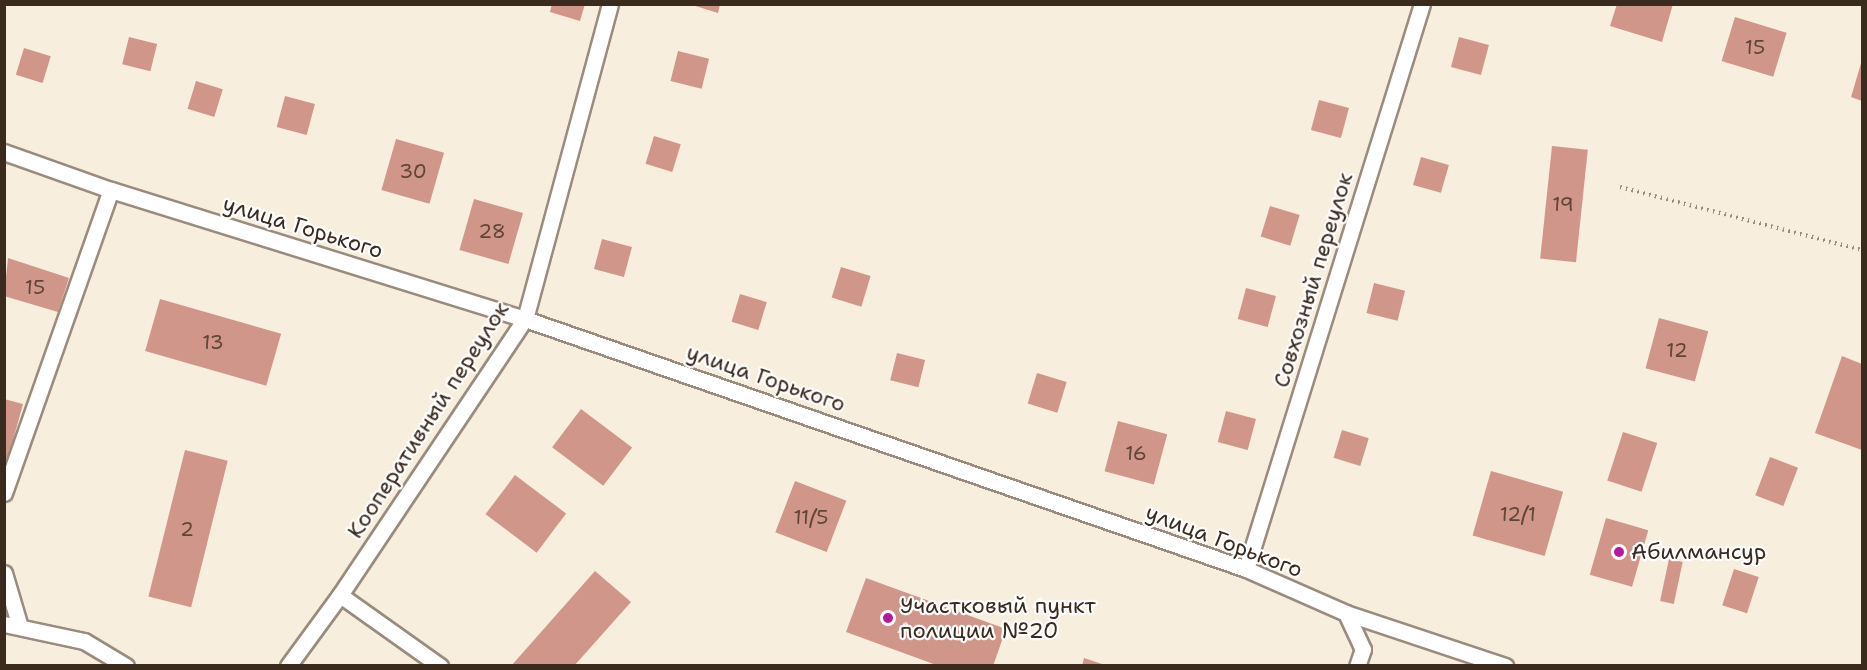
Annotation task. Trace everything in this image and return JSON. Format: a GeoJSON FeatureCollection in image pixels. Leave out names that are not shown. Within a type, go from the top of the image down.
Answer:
{"type":"FeatureCollection","features":[{"type":"Feature","properties":{"kind":"lane","name":"Кооперативный переулок"},"geometry":{"type":"LineString","coordinates":[[288,666],[340,596],[525,319],[610,4]]}},
{"type":"Feature","properties":{"kind":"lane","name":"Совхозный переулок"},"geometry":{"type":"LineString","coordinates":[[1246,569],[1422,4]]}},
{"type":"Feature","properties":{"kind":"lane","name":"улица Горького"},"geometry":{"type":"LineString","coordinates":[[4,152],[111,190],[525,319],[1246,569],[1346,613],[1505,666]]}},
{"type":"Feature","properties":{"kind":"lane"},"geometry":{"type":"LineString","coordinates":[[4,493],[111,190]]}},
{"type":"Feature","properties":{"kind":"lane"},"geometry":{"type":"LineString","coordinates":[[4,573],[20,627]]}},
{"type":"Feature","properties":{"kind":"lane"},"geometry":{"type":"LineString","coordinates":[[340,596],[440,666]]}},
{"type":"Feature","properties":{"kind":"lane"},"geometry":{"type":"LineString","coordinates":[[1346,613],[1363,650],[1357,666]]}},
{"type":"Feature","properties":{"kind":"lane"},"geometry":{"type":"LineString","coordinates":[[4,624],[84,641],[126,666]]}},
{"type":"Feature","properties":{"kind":"path"},"geometry":{"type":"LineString","coordinates":[[1620,187],[1863,250]]}},
{"type":"Feature","properties":{"kind":"building"},"geometry":{"type":"Polygon","coordinates":[[[552,4],[585,4],[580,21],[550,12],[552,4]]]}},
{"type":"Feature","properties":{"kind":"building"},"geometry":{"type":"Polygon","coordinates":[[[689,4],[720,4],[718,13],[689,4]]]}},
{"type":"Feature","properties":{"kind":"building"},"geometry":{"type":"Polygon","coordinates":[[[1617,4],[1673,4],[1662,42],[1610,26],[1617,4]]]}},
{"type":"Feature","properties":{"kind":"building"},"geometry":{"type":"Polygon","coordinates":[[[1735,17],[1787,33],[1773,77],[1722,61],[1735,17]]]}},
{"type":"Feature","properties":{"kind":"building"},"geometry":{"type":"Polygon","coordinates":[[[129,37],[157,44],[150,71],[122,64],[129,37]]]}},
{"type":"Feature","properties":{"kind":"building"},"geometry":{"type":"Polygon","coordinates":[[[1459,37],[1489,45],[1481,75],[1451,67],[1459,37]]]}},
{"type":"Feature","properties":{"kind":"building"},"geometry":{"type":"Polygon","coordinates":[[[24,48],[51,56],[43,83],[16,75],[24,48]]]}},
{"type":"Feature","properties":{"kind":"building"},"geometry":{"type":"Polygon","coordinates":[[[678,51],[709,59],[702,89],[671,81],[678,51]]]}},
{"type":"Feature","properties":{"kind":"building"},"geometry":{"type":"Polygon","coordinates":[[[1862,60],[1862,101],[1851,97],[1862,60]]]}},
{"type":"Feature","properties":{"kind":"building"},"geometry":{"type":"Polygon","coordinates":[[[196,81],[223,89],[214,117],[188,109],[196,81]]]}},
{"type":"Feature","properties":{"kind":"building"},"geometry":{"type":"Polygon","coordinates":[[[285,96],[315,104],[307,135],[277,127],[285,96]]]}},
{"type":"Feature","properties":{"kind":"building"},"geometry":{"type":"Polygon","coordinates":[[[1319,100],[1349,108],[1341,138],[1311,130],[1319,100]]]}},
{"type":"Feature","properties":{"kind":"building"},"geometry":{"type":"Polygon","coordinates":[[[654,136],[681,144],[672,172],[646,164],[654,136]]]}},
{"type":"Feature","properties":{"kind":"building"},"geometry":{"type":"Polygon","coordinates":[[[396,139],[444,153],[429,204],[381,190],[396,139]]]}},
{"type":"Feature","properties":{"kind":"building"},"geometry":{"type":"Polygon","coordinates":[[[1552,146],[1588,150],[1576,262],[1540,258],[1552,146]]]}},
{"type":"Feature","properties":{"kind":"building"},"geometry":{"type":"Polygon","coordinates":[[[1421,157],[1449,165],[1441,193],[1413,185],[1421,157]]]}},
{"type":"Feature","properties":{"kind":"building"},"geometry":{"type":"Polygon","coordinates":[[[474,199],[523,213],[508,264],[459,250],[474,199]]]}},
{"type":"Feature","properties":{"kind":"building"},"geometry":{"type":"Polygon","coordinates":[[[1270,206],[1300,215],[1290,246],[1261,237],[1270,206]]]}},
{"type":"Feature","properties":{"kind":"building"},"geometry":{"type":"Polygon","coordinates":[[[602,239],[632,247],[624,277],[594,269],[602,239]]]}},
{"type":"Feature","properties":{"kind":"building"},"geometry":{"type":"Polygon","coordinates":[[[8,258],[69,278],[58,312],[4,296],[8,258]]]}},
{"type":"Feature","properties":{"kind":"building"},"geometry":{"type":"Polygon","coordinates":[[[841,267],[871,276],[861,307],[832,298],[841,267]]]}},
{"type":"Feature","properties":{"kind":"building"},"geometry":{"type":"Polygon","coordinates":[[[1374,283],[1405,291],[1398,321],[1367,313],[1374,283]]]}},
{"type":"Feature","properties":{"kind":"building"},"geometry":{"type":"Polygon","coordinates":[[[1246,288],[1276,296],[1268,327],[1238,319],[1246,288]]]}},
{"type":"Feature","properties":{"kind":"building"},"geometry":{"type":"Polygon","coordinates":[[[740,294],[767,302],[758,330],[732,322],[740,294]]]}},
{"type":"Feature","properties":{"kind":"building"},"geometry":{"type":"Polygon","coordinates":[[[160,299],[281,334],[266,386],[145,351],[160,299]]]}},
{"type":"Feature","properties":{"kind":"building"},"geometry":{"type":"Polygon","coordinates":[[[1659,318],[1708,331],[1695,381],[1646,368],[1659,318]]]}},
{"type":"Feature","properties":{"kind":"building"},"geometry":{"type":"Polygon","coordinates":[[[897,353],[925,360],[918,387],[890,380],[897,353]]]}},
{"type":"Feature","properties":{"kind":"building"},"geometry":{"type":"Polygon","coordinates":[[[1842,356],[1862,364],[1862,450],[1815,433],[1842,356]]]}},
{"type":"Feature","properties":{"kind":"building"},"geometry":{"type":"Polygon","coordinates":[[[1037,373],[1067,382],[1057,413],[1028,404],[1037,373]]]}},
{"type":"Feature","properties":{"kind":"building"},"geometry":{"type":"Polygon","coordinates":[[[4,399],[23,404],[5,469],[4,469],[4,399]]]}},
{"type":"Feature","properties":{"kind":"building"},"geometry":{"type":"Polygon","coordinates":[[[581,409],[632,448],[603,486],[552,447],[581,409]]]}},
{"type":"Feature","properties":{"kind":"building"},"geometry":{"type":"Polygon","coordinates":[[[1226,411],[1256,419],[1248,450],[1218,442],[1226,411]]]}},
{"type":"Feature","properties":{"kind":"building"},"geometry":{"type":"Polygon","coordinates":[[[1118,421],[1167,434],[1154,484],[1105,471],[1118,421]]]}},
{"type":"Feature","properties":{"kind":"building"},"geometry":{"type":"Polygon","coordinates":[[[1342,430],[1369,438],[1360,466],[1334,458],[1342,430]]]}},
{"type":"Feature","properties":{"kind":"building"},"geometry":{"type":"Polygon","coordinates":[[[1623,432],[1657,443],[1641,492],[1607,481],[1623,432]]]}},
{"type":"Feature","properties":{"kind":"building"},"geometry":{"type":"Polygon","coordinates":[[[185,450],[228,461],[191,607],[148,597],[185,450]]]}},
{"type":"Feature","properties":{"kind":"building"},"geometry":{"type":"Polygon","coordinates":[[[1770,457],[1798,468],[1783,506],[1755,495],[1770,457]]]}},
{"type":"Feature","properties":{"kind":"building"},"geometry":{"type":"Polygon","coordinates":[[[1491,471],[1563,492],[1545,556],[1473,535],[1491,471]]]}},
{"type":"Feature","properties":{"kind":"building"},"geometry":{"type":"Polygon","coordinates":[[[515,475],[566,514],[537,553],[486,514],[515,475]]]}},
{"type":"Feature","properties":{"kind":"building"},"geometry":{"type":"Polygon","coordinates":[[[795,481],[846,501],[827,552],[775,532],[795,481]]]}},
{"type":"Feature","properties":{"kind":"building","name":"Абилмансур"},"geometry":{"type":"Polygon","coordinates":[[[1606,518],[1648,530],[1632,587],[1590,575],[1606,518]]]}},
{"type":"Feature","properties":{"kind":"building"},"geometry":{"type":"Polygon","coordinates":[[[1669,559],[1683,562],[1674,604],[1660,601],[1669,559]]]}},
{"type":"Feature","properties":{"kind":"building"},"geometry":{"type":"Polygon","coordinates":[[[1734,569],[1759,577],[1747,613],[1722,605],[1734,569]]]}},
{"type":"Feature","properties":{"kind":"building"},"geometry":{"type":"Polygon","coordinates":[[[595,571],[631,602],[574,666],[511,666],[595,571]]]}},
{"type":"Feature","properties":{"kind":"building"},"geometry":{"type":"Polygon","coordinates":[[[866,578],[1006,629],[993,666],[939,666],[846,632],[866,578]]]}},
{"type":"Feature","properties":{"kind":"building"},"geometry":{"type":"Polygon","coordinates":[[[1084,658],[1105,665],[1105,666],[1082,666],[1084,658]]]}},
{"type":"Feature","properties":{"kind":"place","name":"Абилмансур"},"geometry":{"type":"Point","coordinates":[1619,552]}},
{"type":"Feature","properties":{"kind":"place","name":"Участковый пункт полиции №20"},"geometry":{"type":"Point","coordinates":[888,618]}}]}
